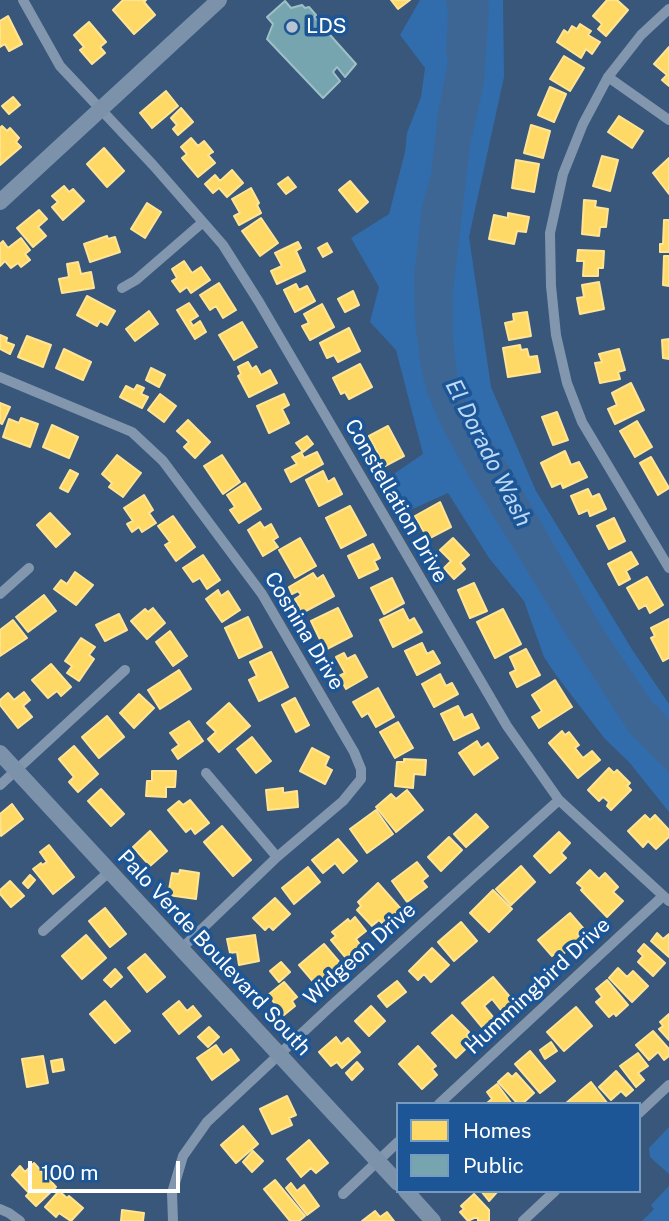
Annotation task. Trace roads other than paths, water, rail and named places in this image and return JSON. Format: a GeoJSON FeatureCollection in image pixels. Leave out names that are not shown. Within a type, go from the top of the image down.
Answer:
{"type":"FeatureCollection","features":[{"type":"Feature","properties":{"kind":"main road"},"geometry":{"type":"LineString","coordinates":[[0,202],[219,0]]}},
{"type":"Feature","properties":{"kind":"main road","name":"Palo Verde Boulevard South"},"geometry":{"type":"LineString","coordinates":[[0,753],[396,1181]]}},
{"type":"Feature","properties":{"kind":"main road"},"geometry":{"type":"LineString","coordinates":[[408,1193],[433,1221]]}},
{"type":"Feature","properties":{"kind":"street","name":"Constellation Drive"},"geometry":{"type":"LineString","coordinates":[[23,0],[60,65],[223,245],[507,726],[559,800],[666,899]]}},
{"type":"Feature","properties":{"kind":"street"},"geometry":{"type":"LineString","coordinates":[[669,9],[641,35],[608,76],[583,124],[563,174],[550,233],[551,286],[556,335],[567,383],[582,422],[669,568]]}},
{"type":"Feature","properties":{"kind":"street"},"geometry":{"type":"LineString","coordinates":[[608,76],[669,120]]}},
{"type":"Feature","properties":{"kind":"street"},"geometry":{"type":"LineString","coordinates":[[122,288],[136,280],[203,222]]}},
{"type":"Feature","properties":{"kind":"street","name":"Cosnina Drive"},"geometry":{"type":"LineString","coordinates":[[0,377],[132,432],[163,461],[262,594],[346,737],[361,769],[361,779],[343,801],[277,858],[182,948]]}},
{"type":"Feature","properties":{"kind":"street"},"geometry":{"type":"LineString","coordinates":[[0,594],[29,568]]}},
{"type":"Feature","properties":{"kind":"street"},"geometry":{"type":"LineString","coordinates":[[0,785],[125,670]]}},
{"type":"Feature","properties":{"kind":"street"},"geometry":{"type":"LineString","coordinates":[[206,773],[277,858]]}},
{"type":"Feature","properties":{"kind":"street","name":"Widgeon Drive"},"geometry":{"type":"LineString","coordinates":[[173,1221],[172,1193],[183,1156],[207,1122],[559,800]]}},
{"type":"Feature","properties":{"kind":"street"},"geometry":{"type":"LineString","coordinates":[[43,931],[110,872]]}},
{"type":"Feature","properties":{"kind":"street","name":"Hummingbird Drive"},"geometry":{"type":"LineString","coordinates":[[441,1102],[666,899]]}},
{"type":"Feature","properties":{"kind":"street"},"geometry":{"type":"LineString","coordinates":[[641,1111],[669,1085]]}},
{"type":"Feature","properties":{"kind":"street"},"geometry":{"type":"LineString","coordinates":[[343,1194],[396,1144]]}},
{"type":"Feature","properties":{"kind":"street"},"geometry":{"type":"LineString","coordinates":[[523,1221],[553,1193]]}},
{"type":"Feature","properties":{"kind":"street"},"geometry":{"type":"LineString","coordinates":[[0,1209],[20,1221]]}},
{"type":"Feature","properties":{"kind":"water","name":"El Dorado Wash"},"geometry":{"type":"Polygon","coordinates":[[[446,0],[488,0],[489,9],[484,83],[470,146],[453,292],[453,339],[458,383],[470,409],[509,467],[601,626],[654,705],[657,705],[669,721],[669,773],[629,732],[572,644],[467,473],[428,395],[421,369],[415,320],[414,276],[422,205],[431,175],[438,112],[448,63],[446,0]]]}},
{"type":"Feature","properties":{"kind":"place","name":"LDS"},"geometry":{"type":"Point","coordinates":[292,27]}}]}
